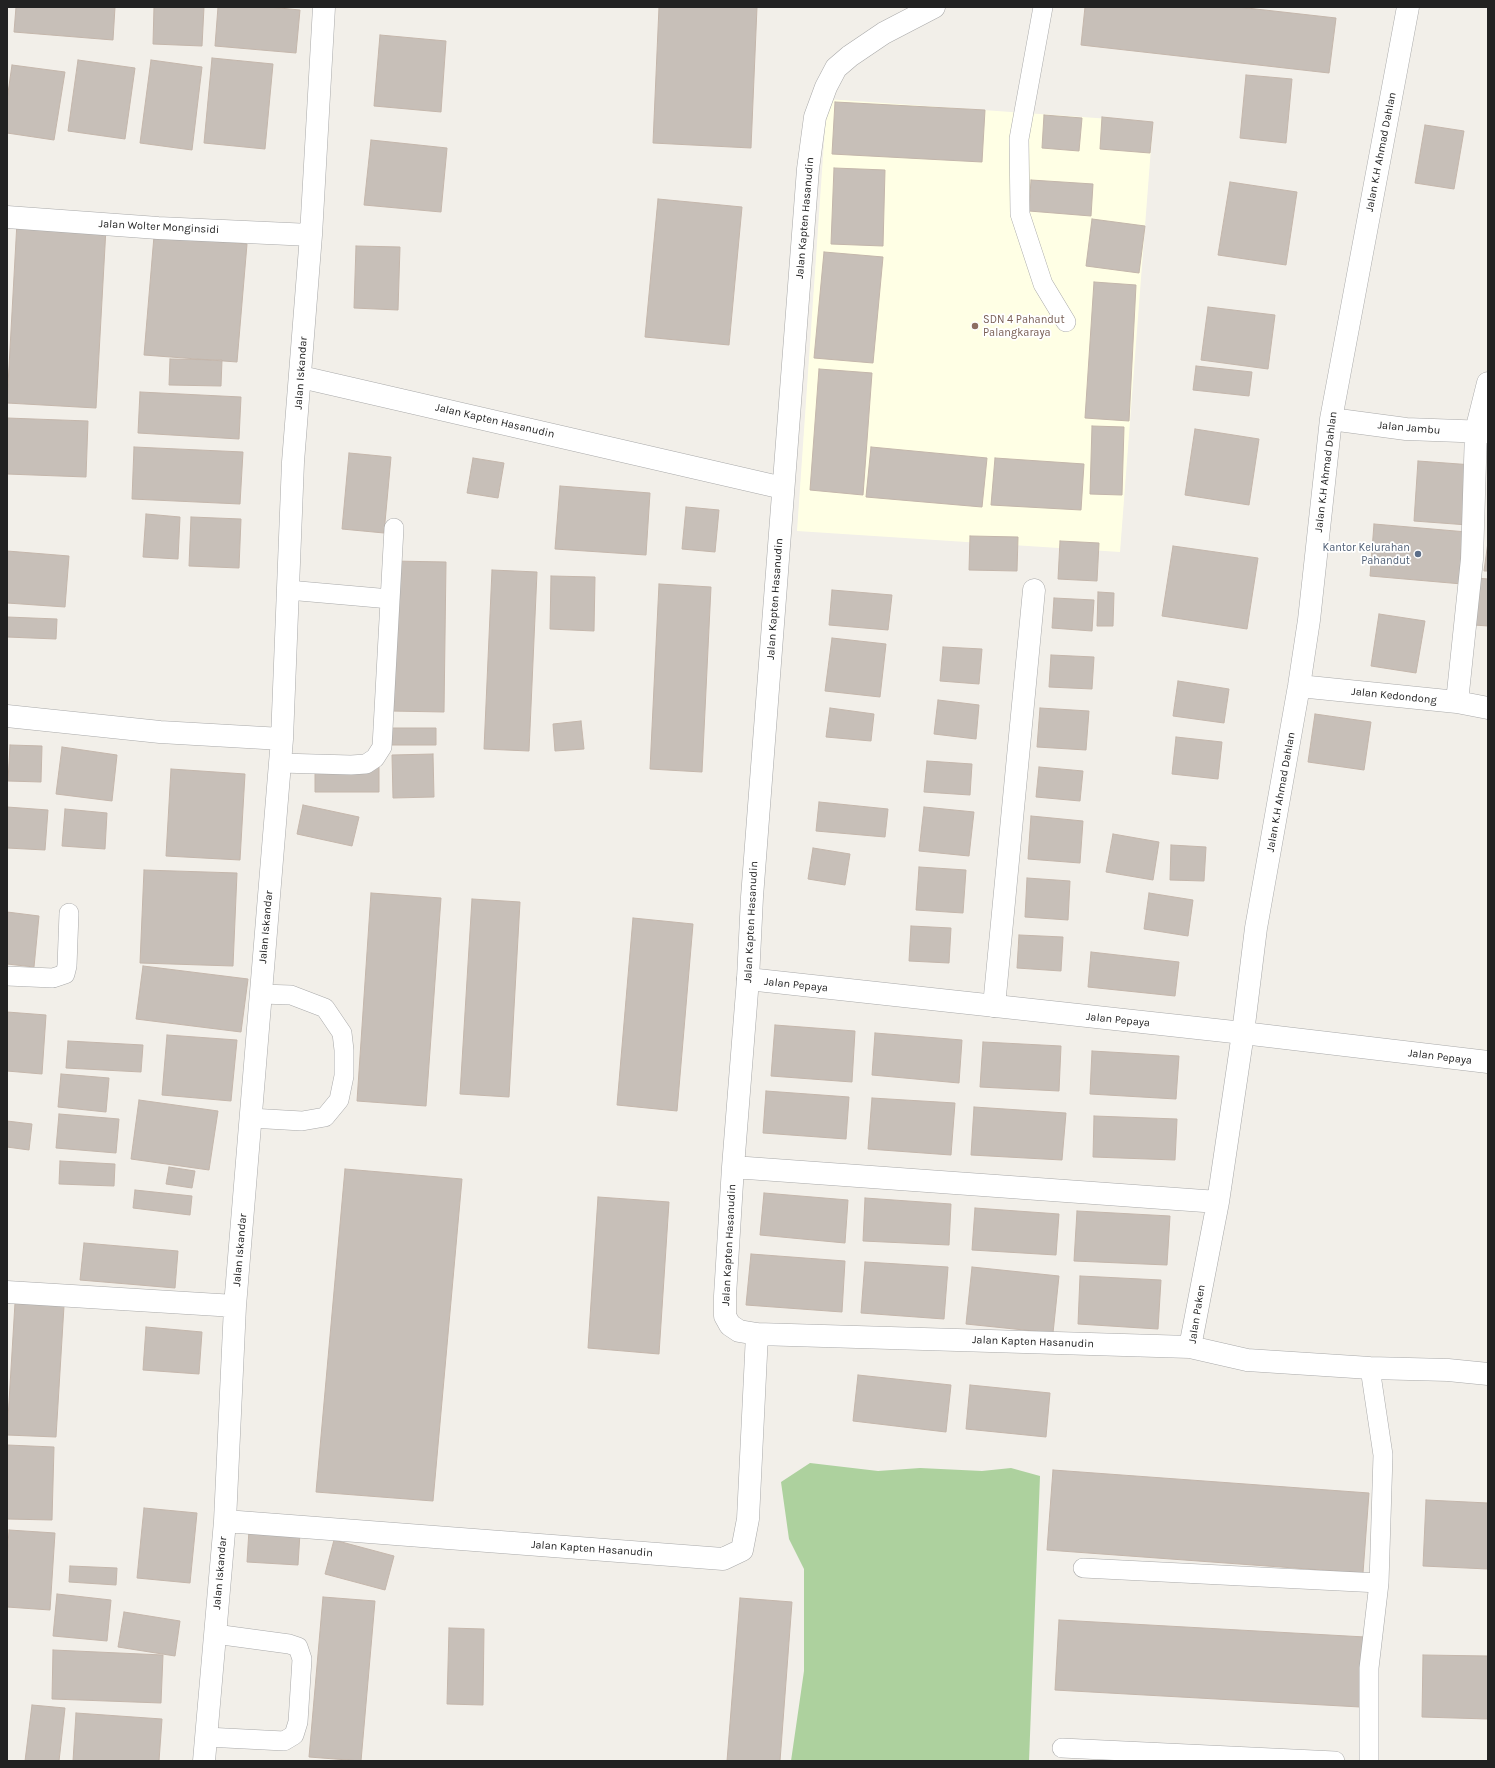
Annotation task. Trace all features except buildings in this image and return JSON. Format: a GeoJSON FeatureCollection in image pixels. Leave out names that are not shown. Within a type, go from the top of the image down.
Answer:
{"type":"FeatureCollection","features":[{"type":"Feature","properties":{"kind":"street","name":"Jalan Iskandar"},"geometry":{"type":"LineString","coordinates":[[204,1761],[224,1521],[235,1306],[282,739],[293,462],[311,235],[324,7]]}},
{"type":"Feature","properties":{"kind":"street","name":"Jalan Kapten Hasanudin"},"geometry":{"type":"LineString","coordinates":[[934,7],[884,33],[850,56],[836,68],[826,87],[815,117],[807,177],[752,897],[748,980],[733,1166],[725,1316],[730,1325],[739,1331],[758,1334],[1190,1347]]}},
{"type":"Feature","properties":{"kind":"street","name":"Jalan K.H Ahmad Dahlan"},"geometry":{"type":"LineString","coordinates":[[1243,1033],[1256,928],[1299,686],[1309,620],[1331,419],[1408,7]]}},
{"type":"Feature","properties":{"kind":"street","name":"Jalan Wolter Monginsidi"},"geometry":{"type":"LineString","coordinates":[[7,217],[158,228],[311,235]]}},
{"type":"Feature","properties":{"kind":"street","name":"Jalan Kapten Hasanudin"},"geometry":{"type":"LineString","coordinates":[[301,376],[783,488]]}},
{"type":"Feature","properties":{"kind":"street"},"geometry":{"type":"LineString","coordinates":[[1457,702],[1472,559],[1482,432],[1488,383]]}},
{"type":"Feature","properties":{"kind":"street","name":"Jalan Jambu"},"geometry":{"type":"LineString","coordinates":[[1331,419],[1406,429],[1482,432]]}},
{"type":"Feature","properties":{"kind":"street"},"geometry":{"type":"LineString","coordinates":[[994,1006],[1034,590]]}},
{"type":"Feature","properties":{"kind":"street","name":"Jalan Kedondong"},"geometry":{"type":"LineString","coordinates":[[1299,686],[1457,702],[1488,708]]}},
{"type":"Feature","properties":{"kind":"street"},"geometry":{"type":"LineString","coordinates":[[7,716],[160,732],[282,739]]}},
{"type":"Feature","properties":{"kind":"street","name":"Jalan Pepaya"},"geometry":{"type":"LineString","coordinates":[[748,980],[1243,1033],[1488,1062]]}},
{"type":"Feature","properties":{"kind":"street","name":"Jalan Paken"},"geometry":{"type":"LineString","coordinates":[[1243,1033],[1218,1202],[1190,1347],[1247,1360],[1370,1368],[1448,1370],[1488,1374]]}},
{"type":"Feature","properties":{"kind":"street"},"geometry":{"type":"LineString","coordinates":[[733,1166],[1218,1202]]}},
{"type":"Feature","properties":{"kind":"street"},"geometry":{"type":"LineString","coordinates":[[7,1292],[235,1306]]}},
{"type":"Feature","properties":{"kind":"street","name":"Jalan Kapten Hasanudin"},"geometry":{"type":"LineString","coordinates":[[224,1521],[723,1559],[742,1550],[748,1519],[758,1334]]}},
{"type":"Feature","properties":{"kind":"lane"},"geometry":{"type":"LineString","coordinates":[[1043,7],[1019,139],[1020,214],[1043,284],[1066,322]]}},
{"type":"Feature","properties":{"kind":"lane"},"geometry":{"type":"LineString","coordinates":[[280,763],[366,764],[375,758],[382,747],[394,528]]}},
{"type":"Feature","properties":{"kind":"lane"},"geometry":{"type":"LineString","coordinates":[[288,590],[390,599]]}},
{"type":"Feature","properties":{"kind":"lane"},"geometry":{"type":"LineString","coordinates":[[7,976],[53,978],[65,974],[67,966],[70,913]]}},
{"type":"Feature","properties":{"kind":"lane"},"geometry":{"type":"LineString","coordinates":[[250,1118],[302,1121],[325,1117],[339,1100],[344,1076],[344,1050],[342,1033],[325,1008],[291,995],[261,994]]}},
{"type":"Feature","properties":{"kind":"lane"},"geometry":{"type":"LineString","coordinates":[[1369,1761],[1369,1668],[1379,1584],[1383,1456],[1370,1368]]}},
{"type":"Feature","properties":{"kind":"lane"},"geometry":{"type":"LineString","coordinates":[[1083,1568],[1379,1584]]}},
{"type":"Feature","properties":{"kind":"lane"},"geometry":{"type":"LineString","coordinates":[[206,1737],[284,1741],[294,1735],[298,1722],[302,1659],[298,1647],[289,1644],[215,1634]]}},
{"type":"Feature","properties":{"kind":"lane"},"geometry":{"type":"LineString","coordinates":[[1062,1748],[1335,1761]]}},
{"type":"Feature","properties":{"kind":"shaded area","name":"SDN 4 Pahandut Palangkaraya"},"geometry":{"type":"Polygon","coordinates":[[[827,99],[1153,122],[1120,552],[797,531],[827,99]]]}},
{"type":"Feature","properties":{"kind":"green space"},"geometry":{"type":"Polygon","coordinates":[[[810,1463],[878,1471],[920,1468],[982,1471],[1011,1468],[1040,1476],[1029,1761],[791,1761],[804,1671],[804,1569],[789,1539],[781,1482],[810,1463]]]}},
{"type":"Feature","properties":{"kind":"place","name":"SDN 4 Pahandut Palangkaraya"},"geometry":{"type":"Point","coordinates":[975,326]}},
{"type":"Feature","properties":{"kind":"place","name":"Kantor Kelurahan Pahandut"},"geometry":{"type":"Point","coordinates":[1418,554]}}]}
